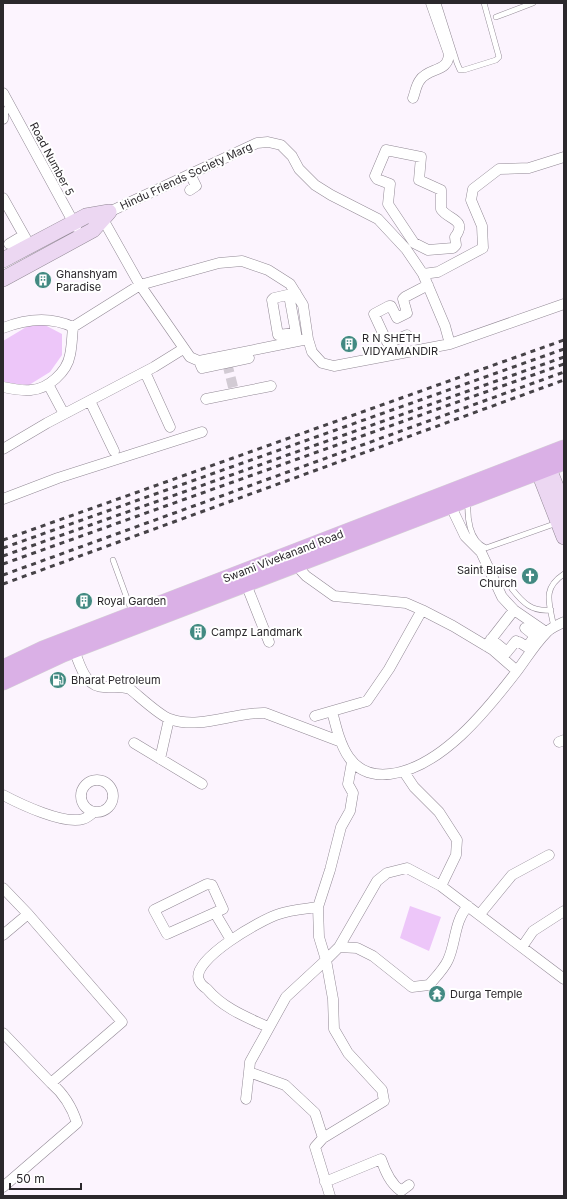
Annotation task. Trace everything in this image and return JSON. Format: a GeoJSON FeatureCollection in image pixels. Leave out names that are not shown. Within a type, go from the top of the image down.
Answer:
{"type":"FeatureCollection","features":[{"type":"Feature","properties":{"kind":"main road","name":"Swami Vivekanand Road"},"geometry":{"type":"LineString","coordinates":[[3,682],[133,615],[469,498],[541,464],[564,448]]}},
{"type":"Feature","properties":{"kind":"main road","name":"Swami Vivekanand Road"},"geometry":{"type":"LineString","coordinates":[[3,668],[65,650],[246,584],[449,504],[541,464],[564,462]]}},
{"type":"Feature","properties":{"kind":"street"},"geometry":{"type":"LineString","coordinates":[[413,98],[420,80],[429,72],[444,68],[449,61],[449,54],[431,3]]}},
{"type":"Feature","properties":{"kind":"street","name":"Road Number 5"},"geometry":{"type":"LineString","coordinates":[[4,97],[77,230]]}},
{"type":"Feature","properties":{"kind":"street"},"geometry":{"type":"LineString","coordinates":[[3,112],[3,119]]}},
{"type":"Feature","properties":{"kind":"street","name":"Hindu Friends Society Marg"},"geometry":{"type":"LineString","coordinates":[[3,279],[77,230],[86,216],[103,215],[257,142],[268,142],[281,145],[292,156],[299,169],[315,185],[331,196],[378,219],[410,246],[445,326],[450,344]]}},
{"type":"Feature","properties":{"kind":"street"},"geometry":{"type":"LineString","coordinates":[[378,219],[388,204],[391,186],[389,183],[377,179],[375,176],[386,150],[421,157],[419,180],[441,190],[441,209],[457,222],[460,229],[455,237],[456,245],[453,248],[428,250],[410,246],[388,204]]}},
{"type":"Feature","properties":{"kind":"street"},"geometry":{"type":"LineString","coordinates":[[423,274],[438,272],[482,248],[482,226],[471,200],[473,189],[499,169],[529,168],[564,157]]}},
{"type":"Feature","properties":{"kind":"street"},"geometry":{"type":"LineString","coordinates":[[190,174],[197,186]]}},
{"type":"Feature","properties":{"kind":"street"},"geometry":{"type":"LineString","coordinates":[[3,198],[27,240],[9,244]]}},
{"type":"Feature","properties":{"kind":"street"},"geometry":{"type":"LineString","coordinates":[[103,215],[140,285],[190,357],[199,361],[226,360],[263,355]]}},
{"type":"Feature","properties":{"kind":"street","name":"Hindu Friends Society Marg"},"geometry":{"type":"LineString","coordinates":[[4,258],[27,240],[77,230]]}},
{"type":"Feature","properties":{"kind":"street"},"geometry":{"type":"LineString","coordinates":[[73,328],[140,285],[219,263],[242,261],[268,270],[290,284],[296,337]]}},
{"type":"Feature","properties":{"kind":"street"},"geometry":{"type":"LineString","coordinates":[[407,335],[391,342],[387,342],[374,314],[389,306],[397,318],[407,314],[408,312],[403,299],[428,285]]}},
{"type":"Feature","properties":{"kind":"street"},"geometry":{"type":"LineString","coordinates":[[292,294],[274,298],[272,300],[278,335],[308,339]]}},
{"type":"Feature","properties":{"kind":"street"},"geometry":{"type":"LineString","coordinates":[[292,294],[303,305],[308,339],[312,352],[322,363],[334,366],[450,344],[564,304]]}},
{"type":"Feature","properties":{"kind":"street"},"geometry":{"type":"LineString","coordinates":[[3,328],[30,320],[58,322],[73,328]]}},
{"type":"Feature","properties":{"kind":"street"},"geometry":{"type":"LineString","coordinates":[[3,387],[17,390],[32,390],[48,384],[55,379],[65,368],[70,356],[73,328]]}},
{"type":"Feature","properties":{"kind":"street"},"geometry":{"type":"LineString","coordinates":[[226,360],[296,337]]}},
{"type":"Feature","properties":{"kind":"street"},"geometry":{"type":"LineString","coordinates":[[391,342],[395,354]]}},
{"type":"Feature","properties":{"kind":"street"},"geometry":{"type":"LineString","coordinates":[[3,449],[183,349]]}},
{"type":"Feature","properties":{"kind":"street"},"geometry":{"type":"LineString","coordinates":[[144,372],[170,427]]}},
{"type":"Feature","properties":{"kind":"street"},"geometry":{"type":"LineString","coordinates":[[48,384],[64,414]]}},
{"type":"Feature","properties":{"kind":"street"},"geometry":{"type":"LineString","coordinates":[[206,399],[234,392],[271,386]]}},
{"type":"Feature","properties":{"kind":"street"},"geometry":{"type":"LineString","coordinates":[[90,401],[114,451]]}},
{"type":"Feature","properties":{"kind":"street"},"geometry":{"type":"LineString","coordinates":[[3,499],[58,478],[202,432]]}},
{"type":"Feature","properties":{"kind":"street"},"geometry":{"type":"LineString","coordinates":[[541,464],[564,507]]}},
{"type":"Feature","properties":{"kind":"street"},"geometry":{"type":"LineString","coordinates":[[541,464],[558,522],[564,537]]}},
{"type":"Feature","properties":{"kind":"street"},"geometry":{"type":"LineString","coordinates":[[449,504],[465,536],[481,552],[502,597],[514,610],[544,631]]}},
{"type":"Feature","properties":{"kind":"street"},"geometry":{"type":"LineString","coordinates":[[296,564],[306,576],[334,596],[406,603],[422,610],[489,643],[504,655],[517,671]]}},
{"type":"Feature","properties":{"kind":"street"},"geometry":{"type":"LineString","coordinates":[[246,584],[269,642]]}},
{"type":"Feature","properties":{"kind":"street"},"geometry":{"type":"LineString","coordinates":[[315,716],[367,702],[389,669],[422,610]]}},
{"type":"Feature","properties":{"kind":"street"},"geometry":{"type":"LineString","coordinates":[[489,643],[514,610]]}},
{"type":"Feature","properties":{"kind":"street"},"geometry":{"type":"LineString","coordinates":[[504,655],[517,642],[527,646],[544,631],[564,622]]}},
{"type":"Feature","properties":{"kind":"street"},"geometry":{"type":"LineString","coordinates":[[525,628],[544,631]]}},
{"type":"Feature","properties":{"kind":"street"},"geometry":{"type":"LineString","coordinates":[[332,711],[339,741],[352,762],[365,770],[382,775],[404,772],[424,764],[482,715],[517,671],[544,631]]}},
{"type":"Feature","properties":{"kind":"street"},"geometry":{"type":"LineString","coordinates":[[65,650],[90,684],[100,688],[124,687],[130,689],[169,719],[196,723],[252,713],[265,713],[339,741]]}},
{"type":"Feature","properties":{"kind":"street"},"geometry":{"type":"LineString","coordinates":[[160,759],[169,719]]}},
{"type":"Feature","properties":{"kind":"street"},"geometry":{"type":"LineString","coordinates":[[134,743],[202,784]]}},
{"type":"Feature","properties":{"kind":"street"},"geometry":{"type":"LineString","coordinates":[[330,1196],[315,1147],[323,1138],[384,1101],[382,1090],[348,1053],[334,1029],[333,999],[320,937],[318,907],[330,870],[341,827],[350,811],[353,793],[348,784],[352,762]]}},
{"type":"Feature","properties":{"kind":"street"},"geometry":{"type":"LineString","coordinates":[[404,772],[414,787],[439,812],[457,840],[456,855],[441,886]]}},
{"type":"Feature","properties":{"kind":"street"},"geometry":{"type":"LineString","coordinates":[[3,795],[26,807],[69,819],[83,819],[94,812]]}},
{"type":"Feature","properties":{"kind":"street"},"geometry":{"type":"LineString","coordinates":[[480,914],[512,876],[549,855]]}},
{"type":"Feature","properties":{"kind":"street"},"geometry":{"type":"LineString","coordinates":[[246,1099],[250,1062],[268,1027],[286,997],[339,947],[377,881],[387,873],[407,868],[441,886],[564,979]]}},
{"type":"Feature","properties":{"kind":"street"},"geometry":{"type":"LineString","coordinates":[[210,884],[223,907],[222,910],[215,913],[169,934],[165,932],[154,910],[210,884]]}},
{"type":"Feature","properties":{"kind":"street"},"geometry":{"type":"LineString","coordinates":[[3,888],[28,914],[122,1022],[51,1083]]}},
{"type":"Feature","properties":{"kind":"street"},"geometry":{"type":"LineString","coordinates":[[339,947],[357,948],[373,956],[412,987],[429,985],[448,961],[457,928],[464,910],[468,906]]}},
{"type":"Feature","properties":{"kind":"street"},"geometry":{"type":"LineString","coordinates":[[268,1027],[230,1009],[216,1000],[198,980],[198,972],[202,964],[244,930],[279,914],[318,907]]}},
{"type":"Feature","properties":{"kind":"street"},"geometry":{"type":"LineString","coordinates":[[522,947],[533,931],[564,911]]}},
{"type":"Feature","properties":{"kind":"street"},"geometry":{"type":"LineString","coordinates":[[215,913],[231,940]]}},
{"type":"Feature","properties":{"kind":"street"},"geometry":{"type":"LineString","coordinates":[[3,935],[28,914]]}},
{"type":"Feature","properties":{"kind":"street"},"geometry":{"type":"LineString","coordinates":[[3,1033],[58,1089],[73,1109],[77,1123],[3,1187]]}},
{"type":"Feature","properties":{"kind":"street"},"geometry":{"type":"LineString","coordinates":[[249,1072],[286,1085],[315,1113],[323,1138]]}},
{"type":"Feature","properties":{"kind":"street"},"geometry":{"type":"LineString","coordinates":[[325,1182],[381,1158],[386,1172],[395,1186],[402,1191],[409,1185]]}},
{"type":"Feature","properties":{"kind":"lane"},"geometry":{"type":"LineString","coordinates":[[438,3],[458,67],[464,70],[496,60],[499,57],[484,3]]}},
{"type":"Feature","properties":{"kind":"lane"},"geometry":{"type":"LineString","coordinates":[[496,17],[533,3]]}},
{"type":"Feature","properties":{"kind":"lane"},"geometry":{"type":"LineString","coordinates":[[469,498],[467,513],[470,528],[478,543],[486,548],[558,522]]}},
{"type":"Feature","properties":{"kind":"lane"},"geometry":{"type":"LineString","coordinates":[[113,560],[133,615]]}},
{"type":"Feature","properties":{"kind":"lane"},"geometry":{"type":"LineString","coordinates":[[544,631],[551,610],[549,588],[564,574]]}},
{"type":"Feature","properties":{"kind":"lane"},"geometry":{"type":"LineString","coordinates":[[512,589],[529,607],[537,610],[551,610]]}},
{"type":"Feature","properties":{"kind":"shaded area"},"geometry":{"type":"Polygon","coordinates":[[[43,324],[62,334],[62,355],[50,372],[29,385],[6,383],[3,380],[3,341],[28,326],[43,324]]]}},
{"type":"Feature","properties":{"kind":"shaded area"},"geometry":{"type":"Polygon","coordinates":[[[410,906],[441,917],[429,951],[400,938],[410,906]]]}},
{"type":"Feature","properties":{"kind":"tunnel"},"geometry":{"type":"LineString","coordinates":[[227,363],[234,391]]}},
{"type":"Feature","properties":{"kind":"railway"},"geometry":{"type":"LineString","coordinates":[[3,540],[564,340]]}},
{"type":"Feature","properties":{"kind":"railway"},"geometry":{"type":"LineString","coordinates":[[3,548],[564,349]]}},
{"type":"Feature","properties":{"kind":"railway"},"geometry":{"type":"LineString","coordinates":[[3,556],[564,357]]}},
{"type":"Feature","properties":{"kind":"railway"},"geometry":{"type":"LineString","coordinates":[[3,564],[564,364]]}},
{"type":"Feature","properties":{"kind":"railway"},"geometry":{"type":"LineString","coordinates":[[3,575],[564,372]]}},
{"type":"Feature","properties":{"kind":"railway"},"geometry":{"type":"LineString","coordinates":[[3,584],[564,380]]}},
{"type":"Feature","properties":{"kind":"place","name":"Ghanshyam Paradise"},"geometry":{"type":"Point","coordinates":[43,280]}},
{"type":"Feature","properties":{"kind":"place","name":"R N SHETH VIDYAMANDIR"},"geometry":{"type":"Point","coordinates":[349,344]}},
{"type":"Feature","properties":{"kind":"place","name":"Saint Blaise Church"},"geometry":{"type":"Point","coordinates":[530,576]}},
{"type":"Feature","properties":{"kind":"place","name":"Royal Garden"},"geometry":{"type":"Point","coordinates":[84,601]}},
{"type":"Feature","properties":{"kind":"place","name":"Campz Landmark"},"geometry":{"type":"Point","coordinates":[198,632]}},
{"type":"Feature","properties":{"kind":"place","name":"Bharat Petroleum"},"geometry":{"type":"Point","coordinates":[58,680]}},
{"type":"Feature","properties":{"kind":"place","name":"Durga Temple"},"geometry":{"type":"Point","coordinates":[437,994]}}]}
